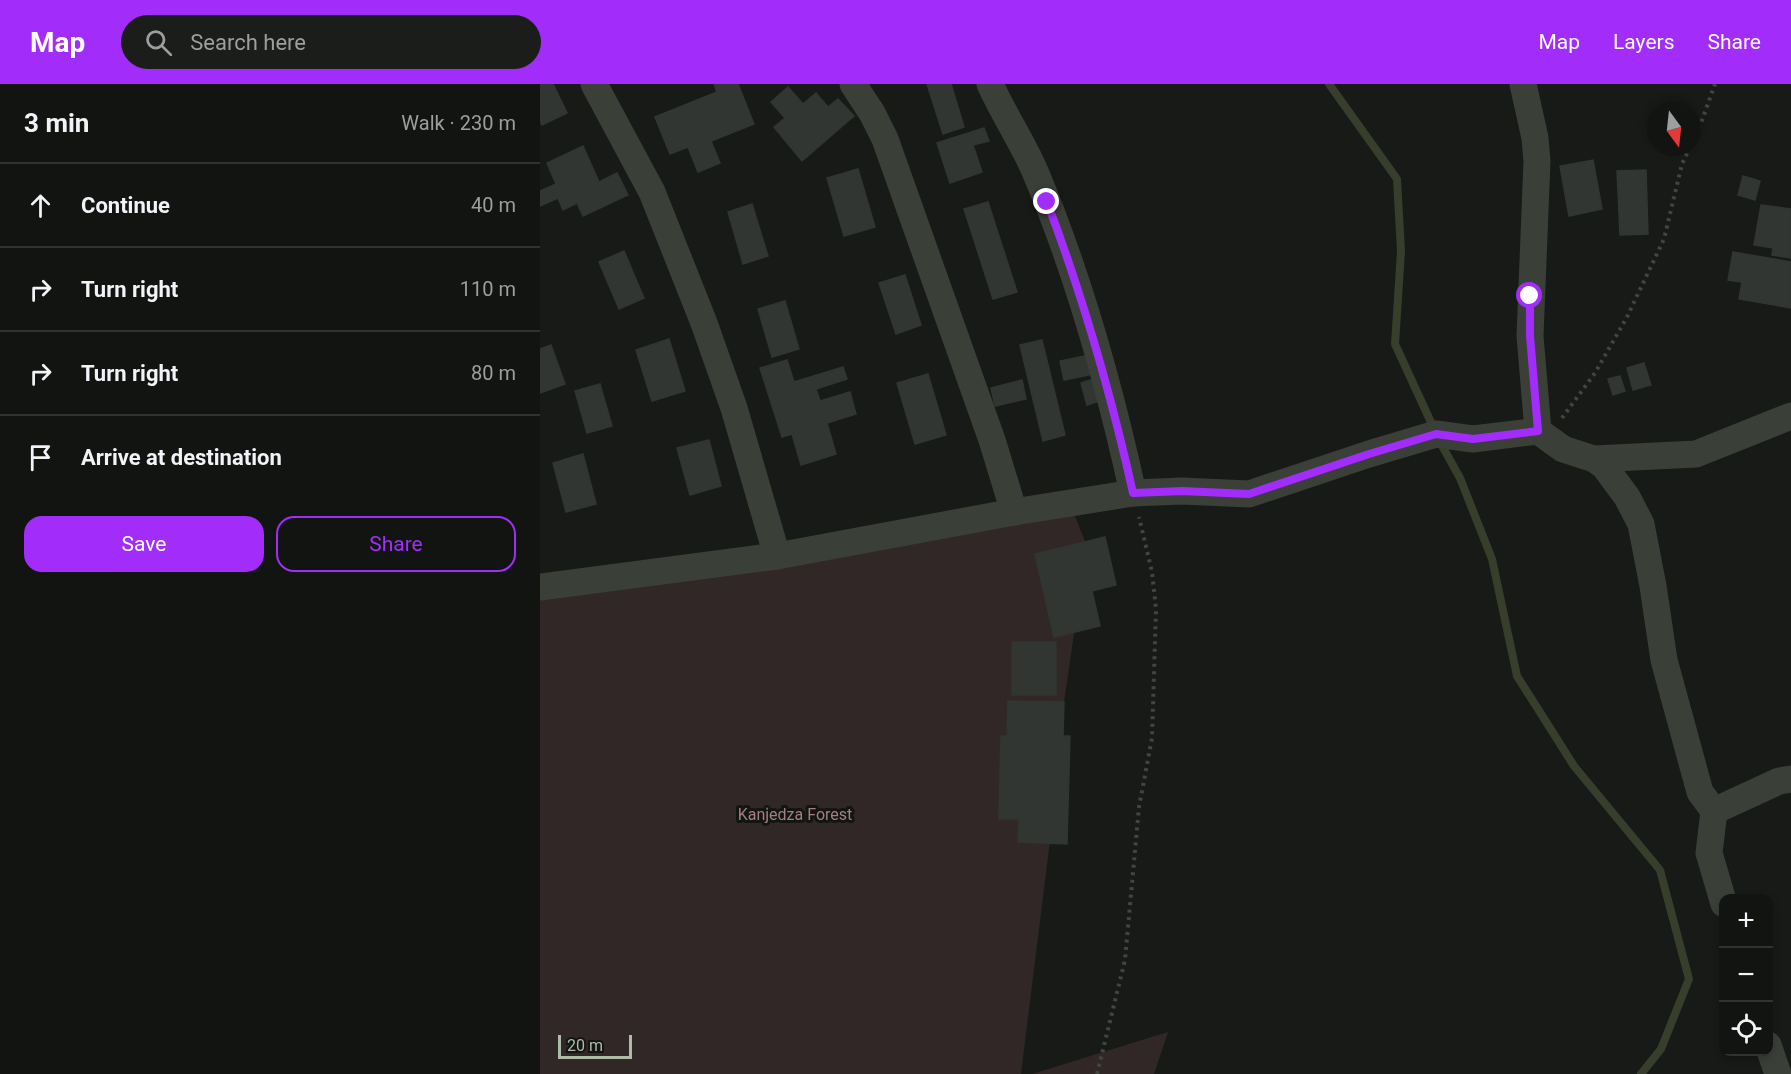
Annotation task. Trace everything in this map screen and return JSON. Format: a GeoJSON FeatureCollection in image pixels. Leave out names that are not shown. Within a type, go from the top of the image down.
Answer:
{"type":"FeatureCollection","features":[{"type":"Feature","properties":{"kind":"street"},"geometry":{"type":"LineString","coordinates":[[594,84],[652,192],[704,323],[734,408],[777,556]]}},
{"type":"Feature","properties":{"kind":"street"},"geometry":{"type":"LineString","coordinates":[[853,84],[872,113],[885,140],[992,440],[1014,512]]}},
{"type":"Feature","properties":{"kind":"street"},"geometry":{"type":"LineString","coordinates":[[990,84],[1033,168],[1069,260],[1110,395],[1133,493]]}},
{"type":"Feature","properties":{"kind":"street"},"geometry":{"type":"LineString","coordinates":[[1523,84],[1537,161],[1530,336],[1543,435]]}},
{"type":"Feature","properties":{"kind":"street"},"geometry":{"type":"LineString","coordinates":[[1594,459],[1696,454],[1791,416]]}},
{"type":"Feature","properties":{"kind":"street"},"geometry":{"type":"LineString","coordinates":[[540,586],[777,556],[1014,512],[1133,493],[1182,491],[1249,494],[1436,434],[1473,439],[1543,435],[1563,449],[1594,459],[1604,466],[1621,489],[1641,524],[1665,660],[1700,792],[1714,811],[1709,853],[1721,894]]}},
{"type":"Feature","properties":{"kind":"street"},"geometry":{"type":"LineString","coordinates":[[1714,811],[1779,781],[1791,779]]}},
{"type":"Feature","properties":{"kind":"street"},"geometry":{"type":"LineString","coordinates":[[1772,1056],[1779,1074]]}},
{"type":"Feature","properties":{"kind":"path"},"geometry":{"type":"LineString","coordinates":[[1701,123],[1715,84]]}},
{"type":"Feature","properties":{"kind":"path"},"geometry":{"type":"LineString","coordinates":[[1543,435],[1595,373],[1627,317],[1664,239],[1686,156]]}},
{"type":"Feature","properties":{"kind":"path"},"geometry":{"type":"LineString","coordinates":[[1097,1074],[1125,960],[1139,807],[1152,738],[1156,609],[1152,572],[1133,493]]}},
{"type":"Feature","properties":{"kind":"green space","name":"Kanjedza Forest"},"geometry":{"type":"Polygon","coordinates":[[[1072,509],[1087,546],[1064,702],[1063,736],[1021,1074],[540,1074],[540,597],[1072,509]]]}},
{"type":"Feature","properties":{"kind":"green space"},"geometry":{"type":"Polygon","coordinates":[[[1168,1032],[1154,1074],[1032,1074],[1168,1032]]]}},
{"type":"Feature","properties":{"kind":"building"},"geometry":{"type":"Polygon","coordinates":[[[540,84],[553,84],[567,113],[542,125],[540,121],[540,84]]]}},
{"type":"Feature","properties":{"kind":"building"},"geometry":{"type":"Polygon","coordinates":[[[714,84],[738,84],[754,124],[711,141],[720,163],[698,172],[688,147],[670,154],[655,117],[717,92],[714,84]]]}},
{"type":"Feature","properties":{"kind":"building"},"geometry":{"type":"Polygon","coordinates":[[[927,84],[951,84],[964,127],[943,134],[927,84]]]}},
{"type":"Feature","properties":{"kind":"building"},"geometry":{"type":"Polygon","coordinates":[[[788,87],[803,104],[816,93],[828,107],[838,99],[854,116],[802,161],[774,127],[785,118],[771,102],[788,87]]]}},
{"type":"Feature","properties":{"kind":"building"},"geometry":{"type":"Polygon","coordinates":[[[984,128],[989,141],[973,145],[982,172],[950,183],[937,143],[984,128]]]}},
{"type":"Feature","properties":{"kind":"building"},"geometry":{"type":"Polygon","coordinates":[[[583,146],[599,182],[617,173],[628,195],[583,216],[577,203],[563,210],[558,198],[540,206],[540,191],[556,184],[547,163],[583,146]]]}},
{"type":"Feature","properties":{"kind":"building"},"geometry":{"type":"Polygon","coordinates":[[[1593,160],[1602,209],[1569,216],[1560,166],[1593,160]]]}},
{"type":"Feature","properties":{"kind":"building"},"geometry":{"type":"Polygon","coordinates":[[[858,169],[875,227],[844,236],[827,178],[858,169]]]}},
{"type":"Feature","properties":{"kind":"building"},"geometry":{"type":"Polygon","coordinates":[[[1646,170],[1648,234],[1620,235],[1617,171],[1646,170]]]}},
{"type":"Feature","properties":{"kind":"building"},"geometry":{"type":"Polygon","coordinates":[[[1743,176],[1760,181],[1755,200],[1738,195],[1743,176]]]}},
{"type":"Feature","properties":{"kind":"building"},"geometry":{"type":"Polygon","coordinates":[[[988,202],[1017,292],[993,299],[964,209],[988,202]]]}},
{"type":"Feature","properties":{"kind":"building"},"geometry":{"type":"Polygon","coordinates":[[[752,204],[768,256],[743,264],[728,212],[752,204]]]}},
{"type":"Feature","properties":{"kind":"building"},"geometry":{"type":"Polygon","coordinates":[[[1761,205],[1791,209],[1791,258],[1772,255],[1773,248],[1754,245],[1761,205]]]}},
{"type":"Feature","properties":{"kind":"building"},"geometry":{"type":"Polygon","coordinates":[[[624,251],[644,298],[619,309],[599,262],[624,251]]]}},
{"type":"Feature","properties":{"kind":"building"},"geometry":{"type":"Polygon","coordinates":[[[1733,252],[1791,262],[1791,308],[1739,299],[1742,282],[1728,280],[1733,252]]]}},
{"type":"Feature","properties":{"kind":"building"},"geometry":{"type":"Polygon","coordinates":[[[905,275],[921,325],[896,334],[879,283],[905,275]]]}},
{"type":"Feature","properties":{"kind":"building"},"geometry":{"type":"Polygon","coordinates":[[[785,301],[799,349],[772,357],[758,309],[785,301]]]}},
{"type":"Feature","properties":{"kind":"building"},"geometry":{"type":"Polygon","coordinates":[[[669,339],[685,391],[652,401],[636,350],[669,339]]]}},
{"type":"Feature","properties":{"kind":"building"},"geometry":{"type":"Polygon","coordinates":[[[1042,340],[1065,435],[1043,441],[1020,345],[1042,340]]]}},
{"type":"Feature","properties":{"kind":"building"},"geometry":{"type":"Polygon","coordinates":[[[551,345],[565,384],[540,393],[540,349],[551,345]]]}},
{"type":"Feature","properties":{"kind":"building"},"geometry":{"type":"Polygon","coordinates":[[[1090,355],[1094,374],[1064,380],[1060,361],[1090,355]]]}},
{"type":"Feature","properties":{"kind":"building"},"geometry":{"type":"Polygon","coordinates":[[[787,360],[794,382],[843,367],[847,379],[816,389],[820,401],[850,392],[856,414],[827,423],[836,454],[801,465],[792,434],[782,437],[760,368],[787,360]]]}},
{"type":"Feature","properties":{"kind":"building"},"geometry":{"type":"Polygon","coordinates":[[[1644,363],[1651,385],[1633,390],[1627,368],[1644,363]]]}},
{"type":"Feature","properties":{"kind":"building"},"geometry":{"type":"Polygon","coordinates":[[[928,374],[946,435],[915,444],[897,383],[928,374]]]}},
{"type":"Feature","properties":{"kind":"building"},"geometry":{"type":"Polygon","coordinates":[[[1620,376],[1625,391],[1613,395],[1608,379],[1620,376]]]}},
{"type":"Feature","properties":{"kind":"building"},"geometry":{"type":"Polygon","coordinates":[[[1097,378],[1103,400],[1087,405],[1081,383],[1097,378]]]}},
{"type":"Feature","properties":{"kind":"building"},"geometry":{"type":"Polygon","coordinates":[[[1022,380],[1026,399],[995,406],[991,388],[1022,380]]]}},
{"type":"Feature","properties":{"kind":"building"},"geometry":{"type":"Polygon","coordinates":[[[600,384],[612,426],[587,433],[575,391],[600,384]]]}},
{"type":"Feature","properties":{"kind":"building"},"geometry":{"type":"Polygon","coordinates":[[[709,440],[721,486],[690,495],[677,448],[709,440]]]}},
{"type":"Feature","properties":{"kind":"building"},"geometry":{"type":"Polygon","coordinates":[[[583,454],[596,504],[566,512],[553,463],[583,454]]]}},
{"type":"Feature","properties":{"kind":"building"},"geometry":{"type":"Polygon","coordinates":[[[1105,537],[1116,585],[1092,591],[1100,626],[1054,637],[1035,554],[1105,537]]]}},
{"type":"Feature","properties":{"kind":"building"},"geometry":{"type":"Polygon","coordinates":[[[1012,642],[1056,642],[1056,695],[1012,695],[1012,642]]]}},
{"type":"Feature","properties":{"kind":"building"},"geometry":{"type":"Polygon","coordinates":[[[1008,701],[1064,702],[1063,736],[1070,736],[1067,844],[1018,842],[1019,819],[999,819],[1001,736],[1007,736],[1008,701]]]}},
{"type":"Feature","properties":{"kind":"waterway"},"geometry":{"type":"LineString","coordinates":[[1329,84],[1397,179],[1401,251],[1395,344],[1435,431]]}},
{"type":"Feature","properties":{"kind":"waterway"},"geometry":{"type":"LineString","coordinates":[[1440,442],[1460,478],[1492,559],[1517,676],[1574,766],[1660,870],[1689,979],[1661,1049],[1641,1074]]}},
{"type":"Feature","properties":{"kind":"route"},"geometry":{"type":"LineString","coordinates":[[1047,202],[1069,260],[1110,395],[1133,493],[1182,491],[1249,494],[1436,434],[1473,439],[1538,431],[1530,336],[1530,296]]}}]}
